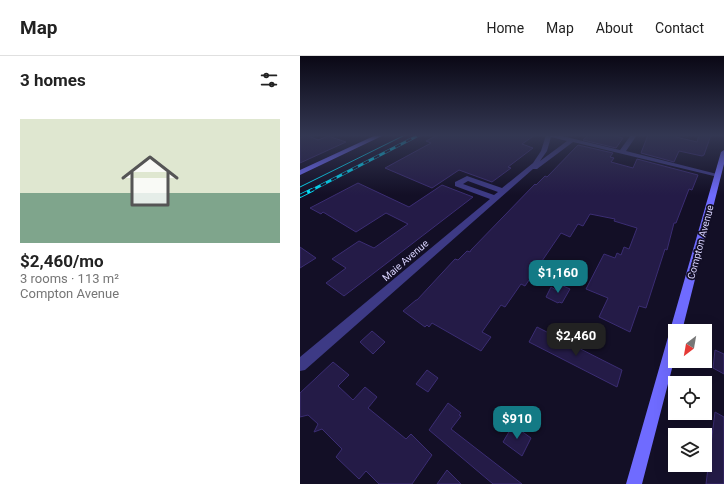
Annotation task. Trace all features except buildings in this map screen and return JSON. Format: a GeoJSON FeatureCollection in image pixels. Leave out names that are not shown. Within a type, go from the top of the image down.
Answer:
{"type":"FeatureCollection","features":[{"type":"Feature","properties":{"kind":"main road"},"geometry":{"type":"LineString","coordinates":[[300,172],[337,155]]}},
{"type":"Feature","properties":{"kind":"main road","name":"Compton Avenue"},"geometry":{"type":"LineString","coordinates":[[677,324],[723,155]]}},
{"type":"Feature","properties":{"kind":"main road","name":"Compton Avenue"},"geometry":{"type":"LineString","coordinates":[[634,484],[668,358]]}},
{"type":"Feature","properties":{"kind":"street","name":"Maie Avenue"},"geometry":{"type":"LineString","coordinates":[[300,365],[525,173],[541,155]]}},
{"type":"Feature","properties":{"kind":"street","name":"Maie Avenue"},"geometry":{"type":"LineString","coordinates":[[525,173],[541,165],[553,155]]}},
{"type":"Feature","properties":{"kind":"street"},"geometry":{"type":"LineString","coordinates":[[634,155],[718,175]]}},
{"type":"Feature","properties":{"kind":"street"},"geometry":{"type":"LineString","coordinates":[[495,198],[458,184],[467,178],[503,191]]}},
{"type":"Feature","properties":{"kind":"tram line"},"geometry":{"type":"LineString","coordinates":[[300,187],[365,155]]}},
{"type":"Feature","properties":{"kind":"railway"},"geometry":{"type":"LineString","coordinates":[[310,191],[380,155]]}},
{"type":"Feature","properties":{"kind":"railway"},"geometry":{"type":"LineString","coordinates":[[300,196],[310,191]]}}]}
